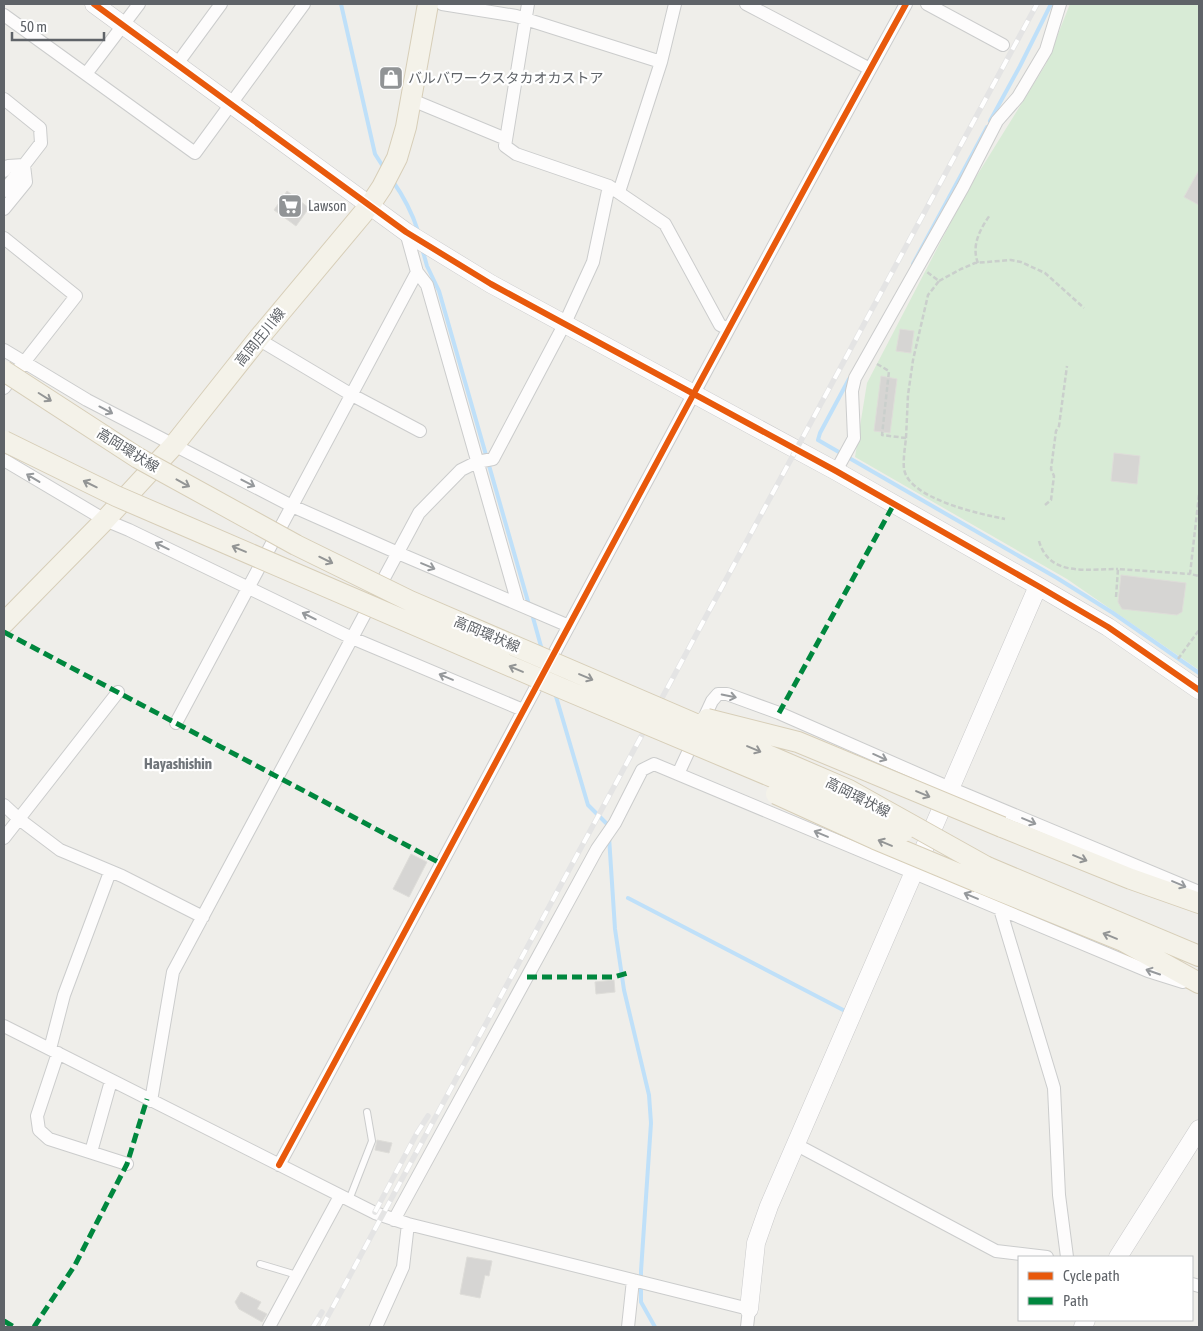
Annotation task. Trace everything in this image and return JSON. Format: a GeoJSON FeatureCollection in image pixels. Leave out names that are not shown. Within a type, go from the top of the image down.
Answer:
{"type":"FeatureCollection","features":[{"type":"Feature","properties":{"kind":"main road","name":"高岡庄川線"},"geometry":{"type":"LineString","coordinates":[[4,623],[105,520],[174,445],[258,339],[370,205],[397,158],[406,127],[428,4]]}},
{"type":"Feature","properties":{"kind":"main road","name":"高岡環状線"},"geometry":{"type":"LineString","coordinates":[[4,371],[138,458],[296,545],[410,601],[849,790],[983,874]]}},
{"type":"Feature","properties":{"kind":"main road","name":"高岡環状線"},"geometry":{"type":"LineString","coordinates":[[4,441],[116,496],[561,688],[983,874],[1199,956]]}},
{"type":"Feature","properties":{"kind":"main road"},"geometry":{"type":"LineString","coordinates":[[645,702],[798,742],[1131,879],[1199,903]]}},
{"type":"Feature","properties":{"kind":"main road"},"geometry":{"type":"LineString","coordinates":[[983,874],[1123,942],[1199,983]]}},
{"type":"Feature","properties":{"kind":"street"},"geometry":{"type":"LineString","coordinates":[[94,4],[410,235],[492,284],[836,471],[1038,586],[1108,627],[1199,690]]}},
{"type":"Feature","properties":{"kind":"street"},"geometry":{"type":"LineString","coordinates":[[86,74],[139,4]]}},
{"type":"Feature","properties":{"kind":"street"},"geometry":{"type":"LineString","coordinates":[[177,64],[221,4]]}},
{"type":"Feature","properties":{"kind":"street"},"geometry":{"type":"LineString","coordinates":[[4,15],[195,153],[304,4]]}},
{"type":"Feature","properties":{"kind":"street"},"geometry":{"type":"LineString","coordinates":[[442,4],[516,16],[661,62]]}},
{"type":"Feature","properties":{"kind":"street"},"geometry":{"type":"LineString","coordinates":[[528,4],[505,146],[516,154],[614,189],[665,224],[720,325],[728,329]]}},
{"type":"Feature","properties":{"kind":"street"},"geometry":{"type":"LineString","coordinates":[[151,1101],[174,972],[202,917],[419,513],[461,470],[484,460],[564,323],[593,262],[614,189],[661,62],[675,4]]}},
{"type":"Feature","properties":{"kind":"street"},"geometry":{"type":"LineString","coordinates":[[746,4],[870,69]]}},
{"type":"Feature","properties":{"kind":"street"},"geometry":{"type":"LineString","coordinates":[[278,1165],[442,864],[728,329],[906,4]]}},
{"type":"Feature","properties":{"kind":"street"},"geometry":{"type":"LineString","coordinates":[[927,4],[1003,45]]}},
{"type":"Feature","properties":{"kind":"street"},"geometry":{"type":"LineString","coordinates":[[836,471],[854,438],[852,392],[855,378],[963,187],[997,121],[1018,97],[1046,50],[1060,4]]}},
{"type":"Feature","properties":{"kind":"street"},"geometry":{"type":"LineString","coordinates":[[4,100],[40,128],[41,143],[4,191]]}},
{"type":"Feature","properties":{"kind":"street"},"geometry":{"type":"LineString","coordinates":[[412,100],[506,138]]}},
{"type":"Feature","properties":{"kind":"street"},"geometry":{"type":"LineString","coordinates":[[4,171],[8,166],[24,165]]}},
{"type":"Feature","properties":{"kind":"street"},"geometry":{"type":"LineString","coordinates":[[4,210],[26,182],[24,165]]}},
{"type":"Feature","properties":{"kind":"street"},"geometry":{"type":"LineString","coordinates":[[410,235],[417,272],[427,285],[484,460],[518,604]]}},
{"type":"Feature","properties":{"kind":"street"},"geometry":{"type":"LineString","coordinates":[[4,238],[76,296],[4,388]]}},
{"type":"Feature","properties":{"kind":"street"},"geometry":{"type":"LineString","coordinates":[[176,723],[417,272]]}},
{"type":"Feature","properties":{"kind":"street"},"geometry":{"type":"LineString","coordinates":[[258,339],[352,395],[420,431]]}},
{"type":"Feature","properties":{"kind":"street"},"geometry":{"type":"LineString","coordinates":[[4,350],[87,400],[292,506],[569,626]]}},
{"type":"Feature","properties":{"kind":"street"},"geometry":{"type":"LineString","coordinates":[[4,460],[105,520],[249,587],[352,638],[523,710]]}},
{"type":"Feature","properties":{"kind":"street"},"geometry":{"type":"LineString","coordinates":[[747,1327],[756,1243],[768,1206],[1038,586]]}},
{"type":"Feature","properties":{"kind":"street"},"geometry":{"type":"LineString","coordinates":[[4,838],[118,692]]}},
{"type":"Feature","properties":{"kind":"street"},"geometry":{"type":"LineString","coordinates":[[678,774],[712,701],[718,694],[728,694],[828,734],[950,788],[1199,892]]}},
{"type":"Feature","properties":{"kind":"street"},"geometry":{"type":"LineString","coordinates":[[793,822],[828,734]]}},
{"type":"Feature","properties":{"kind":"street"},"geometry":{"type":"LineString","coordinates":[[394,1220],[597,849],[615,823],[642,770],[654,764],[1148,971],[1199,987]]}},
{"type":"Feature","properties":{"kind":"street"},"geometry":{"type":"LineString","coordinates":[[4,805],[19,819],[60,850],[202,917]]}},
{"type":"Feature","properties":{"kind":"street"},"geometry":{"type":"LineString","coordinates":[[110,872],[64,995],[54,1051],[37,1116],[39,1130],[49,1139],[127,1164]]}},
{"type":"Feature","properties":{"kind":"street"},"geometry":{"type":"LineString","coordinates":[[1000,909],[1054,1088],[1059,1195],[1067,1256]]}},
{"type":"Feature","properties":{"kind":"street"},"geometry":{"type":"LineString","coordinates":[[4,1026],[375,1213],[408,1224],[749,1309]]}},
{"type":"Feature","properties":{"kind":"street"},"geometry":{"type":"LineString","coordinates":[[91,1152],[112,1081]]}},
{"type":"Feature","properties":{"kind":"street"},"geometry":{"type":"LineString","coordinates":[[1119,1256],[1199,1129]]}},
{"type":"Feature","properties":{"kind":"street"},"geometry":{"type":"LineString","coordinates":[[795,1144],[996,1251],[1038,1256]]}},
{"type":"Feature","properties":{"kind":"street"},"geometry":{"type":"LineString","coordinates":[[269,1327],[297,1275],[344,1198]]}},
{"type":"Feature","properties":{"kind":"street"},"geometry":{"type":"LineString","coordinates":[[376,1327],[403,1267],[408,1224]]}},
{"type":"Feature","properties":{"kind":"street"},"geometry":{"type":"LineString","coordinates":[[628,1327],[633,1280]]}},
{"type":"Feature","properties":{"kind":"lane"},"geometry":{"type":"LineString","coordinates":[[344,1198],[372,1142],[367,1112]]}},
{"type":"Feature","properties":{"kind":"lane"},"geometry":{"type":"LineString","coordinates":[[260,1264],[297,1275]]}},
{"type":"Feature","properties":{"kind":"path"},"geometry":{"type":"LineString","coordinates":[[978,263],[976,258],[976,240],[990,215]]}},
{"type":"Feature","properties":{"kind":"path"},"geometry":{"type":"LineString","coordinates":[[1005,518],[958,508],[920,490],[912,483],[904,469],[908,395],[916,345],[928,295],[939,281],[961,269],[978,263],[1012,260],[1044,272],[1084,308]]}},
{"type":"Feature","properties":{"kind":"path"},"geometry":{"type":"LineString","coordinates":[[918,266],[939,281]]}},
{"type":"Feature","properties":{"kind":"path"},"geometry":{"type":"LineString","coordinates":[[867,358],[890,371],[882,435],[906,438]]}},
{"type":"Feature","properties":{"kind":"path"},"geometry":{"type":"LineString","coordinates":[[1045,505],[1051,500],[1054,476],[1051,469],[1056,430],[1059,426],[1066,366]]}},
{"type":"Feature","properties":{"kind":"path"},"geometry":{"type":"LineString","coordinates":[[1190,574],[1199,495]]}},
{"type":"Feature","properties":{"kind":"path"},"geometry":{"type":"LineString","coordinates":[[1038,541],[1046,558],[1057,566],[1199,576]]}},
{"type":"Feature","properties":{"kind":"path"},"geometry":{"type":"LineString","coordinates":[[1116,597],[1118,569]]}},
{"type":"Feature","properties":{"kind":"path"},"geometry":{"type":"LineString","coordinates":[[1170,669],[1199,630]]}},
{"type":"Feature","properties":{"kind":"green space"},"geometry":{"type":"Polygon","coordinates":[[[1070,4],[1199,4],[1199,670],[1067,579],[855,457],[867,383],[966,193],[1046,64],[1070,4]]]}},
{"type":"Feature","properties":{"kind":"building"},"geometry":{"type":"Polygon","coordinates":[[[1199,170],[1199,205],[1184,197],[1199,170]]]}},
{"type":"Feature","properties":{"kind":"building"},"geometry":{"type":"Polygon","coordinates":[[[287,191],[309,208],[296,226],[274,210],[287,191]]]}},
{"type":"Feature","properties":{"kind":"building"},"geometry":{"type":"Polygon","coordinates":[[[900,329],[914,331],[911,353],[896,351],[900,329]]]}},
{"type":"Feature","properties":{"kind":"building"},"geometry":{"type":"Polygon","coordinates":[[[881,376],[897,379],[890,433],[874,431],[881,376]]]}},
{"type":"Feature","properties":{"kind":"building"},"geometry":{"type":"Polygon","coordinates":[[[1114,453],[1140,456],[1137,484],[1111,481],[1114,453]]]}},
{"type":"Feature","properties":{"kind":"building"},"geometry":{"type":"Polygon","coordinates":[[[1121,575],[1186,583],[1182,612],[1177,615],[1122,609],[1118,602],[1121,575]]]}},
{"type":"Feature","properties":{"kind":"building"},"geometry":{"type":"Polygon","coordinates":[[[411,854],[427,862],[409,897],[393,889],[411,854]]]}},
{"type":"Feature","properties":{"kind":"building"},"geometry":{"type":"Polygon","coordinates":[[[614,980],[615,992],[596,994],[595,982],[614,980]]]}},
{"type":"Feature","properties":{"kind":"building"},"geometry":{"type":"Polygon","coordinates":[[[377,1140],[392,1143],[389,1153],[375,1150],[377,1140]]]}},
{"type":"Feature","properties":{"kind":"building"},"geometry":{"type":"Polygon","coordinates":[[[467,1257],[492,1261],[489,1276],[485,1275],[480,1298],[460,1294],[467,1257]]]}},
{"type":"Feature","properties":{"kind":"building"},"geometry":{"type":"Polygon","coordinates":[[[241,1292],[261,1302],[257,1309],[267,1314],[262,1322],[239,1309],[235,1302],[241,1292]]]}},
{"type":"Feature","properties":{"kind":"waterway"},"geometry":{"type":"LineString","coordinates":[[341,4],[375,154],[384,168]]}},
{"type":"Feature","properties":{"kind":"waterway"},"geometry":{"type":"LineString","coordinates":[[990,121],[1051,4]]}},
{"type":"Feature","properties":{"kind":"waterway"},"geometry":{"type":"LineString","coordinates":[[913,264],[987,127]]}},
{"type":"Feature","properties":{"kind":"waterway"},"geometry":{"type":"LineString","coordinates":[[392,180],[407,205],[418,231]]}},
{"type":"Feature","properties":{"kind":"waterway"},"geometry":{"type":"LineString","coordinates":[[422,248],[427,266],[439,291],[529,605]]}},
{"type":"Feature","properties":{"kind":"waterway"},"geometry":{"type":"LineString","coordinates":[[849,379],[818,440],[1057,578],[1113,613],[1199,673]]}},
{"type":"Feature","properties":{"kind":"waterway"},"geometry":{"type":"LineString","coordinates":[[532,614],[542,650]]}},
{"type":"Feature","properties":{"kind":"waterway"},"geometry":{"type":"LineString","coordinates":[[555,693],[588,805],[608,825],[608,828]]}},
{"type":"Feature","properties":{"kind":"waterway"},"geometry":{"type":"LineString","coordinates":[[609,837],[615,929],[624,990],[649,1095],[651,1123],[641,1271],[641,1302],[655,1327]]}},
{"type":"Feature","properties":{"kind":"waterway"},"geometry":{"type":"LineString","coordinates":[[628,898],[847,1012]]}},
{"type":"Feature","properties":{"kind":"railway"},"geometry":{"type":"LineString","coordinates":[[322,1327],[1037,4]]}},
{"type":"Feature","properties":{"kind":"railway"},"geometry":{"type":"LineString","coordinates":[[375,1212],[428,1116]]}},
{"type":"Feature","properties":{"kind":"railway"},"geometry":{"type":"LineString","coordinates":[[313,1327],[322,1312]]}},
{"type":"Feature","properties":{"kind":"marked path"},"geometry":{"type":"LineString","coordinates":[[779,713],[894,504]]}},
{"type":"Feature","properties":{"kind":"marked path"},"geometry":{"type":"LineString","coordinates":[[4,632],[442,864]]}},
{"type":"Feature","properties":{"kind":"marked path"},"geometry":{"type":"LineString","coordinates":[[527,977],[614,977],[631,972]]}},
{"type":"Feature","properties":{"kind":"marked path"},"geometry":{"type":"LineString","coordinates":[[34,1327],[75,1265],[127,1164],[147,1099]]}},
{"type":"Feature","properties":{"kind":"marked path"},"geometry":{"type":"LineString","coordinates":[[4,1321],[14,1327]]}},
{"type":"Feature","properties":{"kind":"cycle path"},"geometry":{"type":"LineString","coordinates":[[94,4],[406,232],[491,284],[836,471],[1038,586],[1108,627],[1199,690]]}},
{"type":"Feature","properties":{"kind":"cycle path"},"geometry":{"type":"LineString","coordinates":[[279,1165],[748,293],[906,4]]}},
{"type":"Feature","properties":{"kind":"place","name":"バルバワークスタカオカストア"},"geometry":{"type":"Point","coordinates":[391,78]}},
{"type":"Feature","properties":{"kind":"place","name":"Lawson"},"geometry":{"type":"Point","coordinates":[290,206]}},
{"type":"Feature","properties":{"kind":"district","name":"Hayashishin"},"geometry":{"type":"Point","coordinates":[178,764]}}]}
